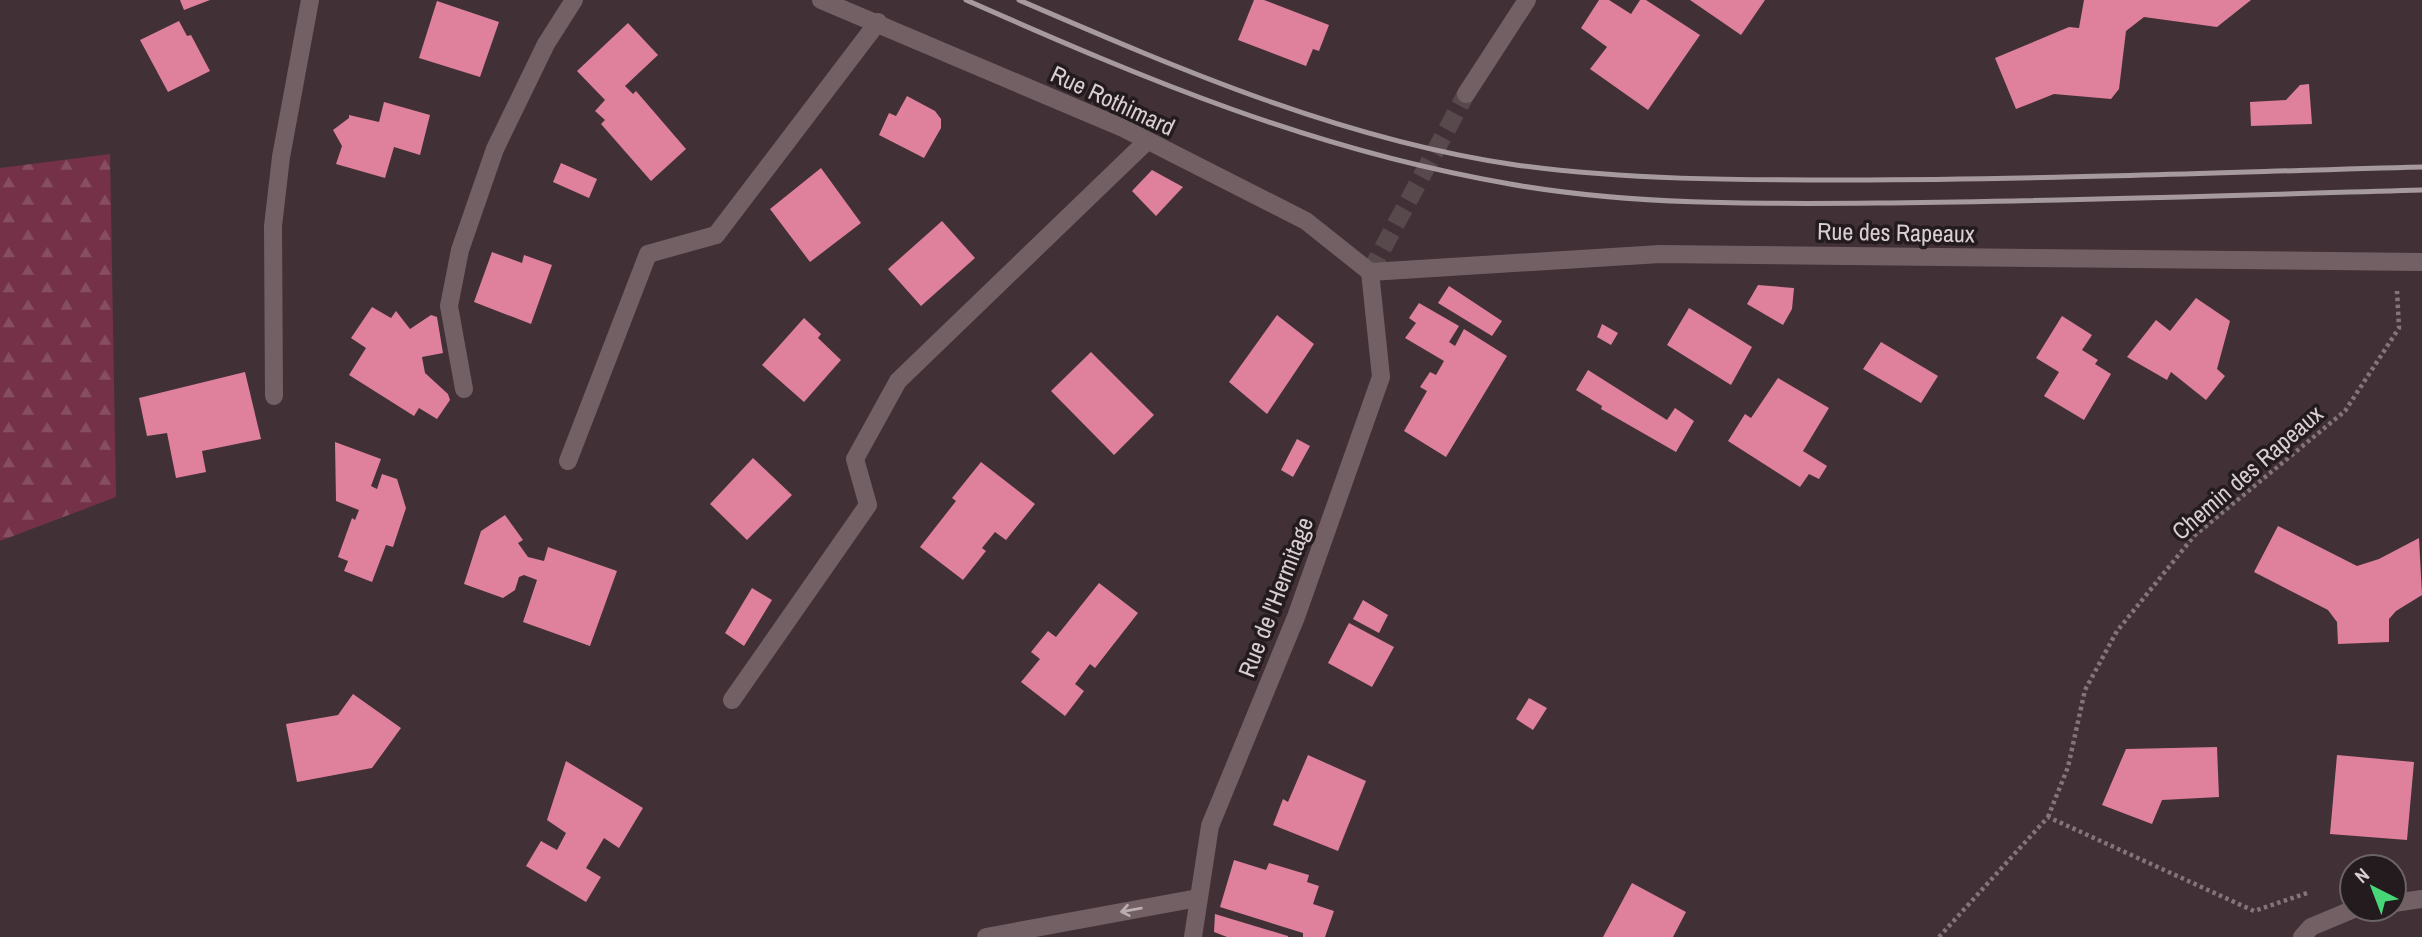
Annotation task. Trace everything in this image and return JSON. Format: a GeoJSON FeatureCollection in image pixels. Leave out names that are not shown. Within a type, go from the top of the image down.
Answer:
{"type":"FeatureCollection","features":[{"type":"Feature","properties":{"kind":"street"},"geometry":{"type":"LineString","coordinates":[[274,396],[273,226],[281,158],[310,0]]}},
{"type":"Feature","properties":{"kind":"street"},"geometry":{"type":"LineString","coordinates":[[464,389],[449,306],[460,250],[495,149],[546,44],[574,0]]}},
{"type":"Feature","properties":{"kind":"street","name":"Rue Rothimard"},"geometry":{"type":"LineString","coordinates":[[821,0],[1123,128],[1306,221],[1370,272]]}},
{"type":"Feature","properties":{"kind":"street"},"geometry":{"type":"LineString","coordinates":[[1466,94],[1527,0]]}},
{"type":"Feature","properties":{"kind":"street"},"geometry":{"type":"LineString","coordinates":[[568,461],[648,254],[716,235],[878,22]]}},
{"type":"Feature","properties":{"kind":"street"},"geometry":{"type":"LineString","coordinates":[[732,700],[868,505],[855,459],[898,381],[1146,142]]}},
{"type":"Feature","properties":{"kind":"street","name":"Rue des Rapeaux"},"geometry":{"type":"LineString","coordinates":[[1370,272],[1660,254],[2422,262]]}},
{"type":"Feature","properties":{"kind":"street","name":"Rue de l'Hermitage"},"geometry":{"type":"LineString","coordinates":[[1193,937],[1210,826],[1296,617],[1381,377],[1370,272]]}},
{"type":"Feature","properties":{"kind":"street"},"geometry":{"type":"LineString","coordinates":[[986,937],[1198,898]]}},
{"type":"Feature","properties":{"kind":"street"},"geometry":{"type":"LineString","coordinates":[[2302,937],[2311,927],[2338,916]]}},
{"type":"Feature","properties":{"kind":"path","name":"Chemin des Rapeaux"},"geometry":{"type":"LineString","coordinates":[[2048,817],[2068,767],[2085,690],[2117,631],[2194,536],[2345,411],[2399,328],[2396,262]]}},
{"type":"Feature","properties":{"kind":"path"},"geometry":{"type":"LineString","coordinates":[[1939,937],[2048,817],[2254,911]]}},
{"type":"Feature","properties":{"kind":"green space"},"geometry":{"type":"Polygon","coordinates":[[[110,154],[116,497],[0,541],[0,168],[110,154]]]}},
{"type":"Feature","properties":{"kind":"building"},"geometry":{"type":"Polygon","coordinates":[[[180,0],[210,0],[184,10],[180,0]]]}},
{"type":"Feature","properties":{"kind":"building"},"geometry":{"type":"Polygon","coordinates":[[[1254,0],[1264,0],[1329,25],[1319,51],[1313,49],[1306,66],[1238,40],[1254,0]]]}},
{"type":"Feature","properties":{"kind":"building"},"geometry":{"type":"Polygon","coordinates":[[[1599,0],[1609,0],[1631,14],[1640,0],[1646,0],[1700,35],[1648,110],[1590,69],[1607,47],[1581,28],[1599,0]]]}},
{"type":"Feature","properties":{"kind":"building"},"geometry":{"type":"Polygon","coordinates":[[[1690,0],[1765,0],[1741,35],[1690,0]]]}},
{"type":"Feature","properties":{"kind":"building"},"geometry":{"type":"Polygon","coordinates":[[[2084,0],[2251,0],[2217,27],[2144,17],[2126,31],[2119,89],[2111,99],[2054,94],[2016,109],[1995,58],[2069,27],[2079,28],[2084,0]]]}},
{"type":"Feature","properties":{"kind":"building"},"geometry":{"type":"Polygon","coordinates":[[[437,1],[499,22],[480,77],[419,58],[437,1]]]}},
{"type":"Feature","properties":{"kind":"building"},"geometry":{"type":"Polygon","coordinates":[[[179,21],[187,36],[191,35],[210,71],[168,92],[140,40],[179,21]]]}},
{"type":"Feature","properties":{"kind":"building"},"geometry":{"type":"Polygon","coordinates":[[[628,23],[658,55],[625,86],[633,94],[636,91],[686,149],[651,181],[601,124],[605,120],[595,111],[605,100],[577,71],[628,23]]]}},
{"type":"Feature","properties":{"kind":"building"},"geometry":{"type":"Polygon","coordinates":[[[2309,84],[2312,124],[2251,126],[2250,102],[2286,100],[2300,85],[2309,84]]]}},
{"type":"Feature","properties":{"kind":"building"},"geometry":{"type":"Polygon","coordinates":[[[907,96],[935,111],[941,119],[941,128],[924,158],[879,135],[889,113],[896,116],[907,96]]]}},
{"type":"Feature","properties":{"kind":"building"},"geometry":{"type":"Polygon","coordinates":[[[384,102],[430,115],[420,155],[394,147],[385,178],[336,164],[342,146],[333,130],[349,118],[349,115],[379,122],[384,102]]]}},
{"type":"Feature","properties":{"kind":"building"},"geometry":{"type":"Polygon","coordinates":[[[561,163],[597,179],[589,198],[553,182],[561,163]]]}},
{"type":"Feature","properties":{"kind":"building"},"geometry":{"type":"Polygon","coordinates":[[[821,168],[861,223],[810,262],[770,209],[821,168]]]}},
{"type":"Feature","properties":{"kind":"building"},"geometry":{"type":"Polygon","coordinates":[[[1152,170],[1183,187],[1156,216],[1132,191],[1152,170]]]}},
{"type":"Feature","properties":{"kind":"building"},"geometry":{"type":"Polygon","coordinates":[[[942,221],[975,258],[921,306],[888,269],[942,221]]]}},
{"type":"Feature","properties":{"kind":"building"},"geometry":{"type":"Polygon","coordinates":[[[492,252],[522,263],[524,255],[552,265],[531,324],[474,302],[492,252]]]}},
{"type":"Feature","properties":{"kind":"building"},"geometry":{"type":"Polygon","coordinates":[[[1758,285],[1794,288],[1792,309],[1783,325],[1747,304],[1758,285]]]}},
{"type":"Feature","properties":{"kind":"building"},"geometry":{"type":"Polygon","coordinates":[[[1449,286],[1502,321],[1492,336],[1438,303],[1449,286]]]}},
{"type":"Feature","properties":{"kind":"building"},"geometry":{"type":"Polygon","coordinates":[[[2196,298],[2230,321],[2217,369],[2225,376],[2206,400],[2171,372],[2167,380],[2127,357],[2156,320],[2170,331],[2196,298]]]}},
{"type":"Feature","properties":{"kind":"building"},"geometry":{"type":"Polygon","coordinates":[[[1419,303],[1459,326],[1449,342],[1455,346],[1464,329],[1507,356],[1446,457],[1404,431],[1427,391],[1420,387],[1430,372],[1436,375],[1444,361],[1405,338],[1416,323],[1409,318],[1419,303]]]}},
{"type":"Feature","properties":{"kind":"building"},"geometry":{"type":"Polygon","coordinates":[[[372,307],[391,318],[396,311],[410,329],[431,315],[437,317],[443,353],[422,357],[425,373],[448,394],[450,400],[437,419],[419,408],[414,416],[349,375],[366,348],[351,338],[372,307]]]}},
{"type":"Feature","properties":{"kind":"building"},"geometry":{"type":"Polygon","coordinates":[[[1689,308],[1752,347],[1731,385],[1667,345],[1689,308]]]}},
{"type":"Feature","properties":{"kind":"building"},"geometry":{"type":"Polygon","coordinates":[[[1277,315],[1314,344],[1267,414],[1229,382],[1277,315]]]}},
{"type":"Feature","properties":{"kind":"building"},"geometry":{"type":"Polygon","coordinates":[[[2062,316],[2092,335],[2082,350],[2098,360],[2095,364],[2111,374],[2084,420],[2044,396],[2059,372],[2036,358],[2062,316]]]}},
{"type":"Feature","properties":{"kind":"building"},"geometry":{"type":"Polygon","coordinates":[[[804,318],[821,334],[818,338],[841,360],[804,402],[762,365],[804,318]]]}},
{"type":"Feature","properties":{"kind":"building"},"geometry":{"type":"Polygon","coordinates":[[[1602,324],[1618,333],[1611,345],[1597,337],[1602,324]]]}},
{"type":"Feature","properties":{"kind":"building"},"geometry":{"type":"Polygon","coordinates":[[[1881,342],[1938,376],[1921,403],[1863,369],[1881,342]]]}},
{"type":"Feature","properties":{"kind":"building"},"geometry":{"type":"Polygon","coordinates":[[[1091,352],[1154,415],[1114,455],[1051,391],[1091,352]]]}},
{"type":"Feature","properties":{"kind":"building"},"geometry":{"type":"Polygon","coordinates":[[[1588,370],[1667,420],[1675,408],[1694,421],[1676,452],[1601,409],[1602,406],[1576,390],[1588,370]]]}},
{"type":"Feature","properties":{"kind":"building"},"geometry":{"type":"Polygon","coordinates":[[[245,372],[261,439],[202,451],[206,472],[176,478],[167,433],[147,436],[139,398],[245,372]]]}},
{"type":"Feature","properties":{"kind":"building"},"geometry":{"type":"Polygon","coordinates":[[[1778,378],[1829,408],[1803,451],[1827,466],[1819,479],[1809,474],[1800,487],[1728,441],[1745,414],[1751,418],[1778,378]]]}},
{"type":"Feature","properties":{"kind":"building"},"geometry":{"type":"Polygon","coordinates":[[[1297,439],[1310,446],[1293,477],[1281,470],[1297,439]]]}},
{"type":"Feature","properties":{"kind":"building"},"geometry":{"type":"Polygon","coordinates":[[[335,442],[381,459],[371,486],[377,489],[382,474],[397,479],[406,508],[393,547],[386,545],[372,582],[344,571],[348,561],[338,557],[352,518],[355,520],[359,510],[336,501],[335,442]]]}},
{"type":"Feature","properties":{"kind":"building"},"geometry":{"type":"Polygon","coordinates":[[[753,458],[792,495],[747,540],[710,504],[753,458]]]}},
{"type":"Feature","properties":{"kind":"building"},"geometry":{"type":"Polygon","coordinates":[[[981,462],[1035,504],[1006,540],[995,532],[982,548],[986,551],[963,580],[920,547],[956,501],[952,498],[981,462]]]}},
{"type":"Feature","properties":{"kind":"building"},"geometry":{"type":"Polygon","coordinates":[[[505,515],[523,540],[518,543],[528,557],[544,561],[548,547],[617,571],[590,646],[523,622],[537,580],[524,575],[519,577],[515,590],[503,598],[464,584],[481,531],[505,515]]]}},
{"type":"Feature","properties":{"kind":"building"},"geometry":{"type":"Polygon","coordinates":[[[2278,526],[2357,566],[2379,559],[2419,538],[2422,595],[2396,611],[2389,619],[2389,642],[2338,644],[2337,622],[2328,610],[2254,572],[2278,526]]]}},
{"type":"Feature","properties":{"kind":"building"},"geometry":{"type":"Polygon","coordinates":[[[1099,583],[1138,613],[1095,668],[1090,664],[1075,684],[1084,691],[1065,716],[1021,682],[1040,659],[1031,652],[1048,631],[1056,637],[1099,583]]]}},
{"type":"Feature","properties":{"kind":"building"},"geometry":{"type":"Polygon","coordinates":[[[752,588],[772,600],[744,646],[725,633],[752,588]]]}},
{"type":"Feature","properties":{"kind":"building"},"geometry":{"type":"Polygon","coordinates":[[[1363,600],[1388,615],[1379,633],[1353,619],[1363,600]]]}},
{"type":"Feature","properties":{"kind":"building"},"geometry":{"type":"Polygon","coordinates":[[[1349,623],[1394,647],[1372,687],[1328,663],[1349,623]]]}},
{"type":"Feature","properties":{"kind":"building"},"geometry":{"type":"Polygon","coordinates":[[[353,694],[401,728],[372,768],[297,782],[286,724],[338,715],[353,694]]]}},
{"type":"Feature","properties":{"kind":"building"},"geometry":{"type":"Polygon","coordinates":[[[1529,698],[1547,708],[1533,730],[1516,719],[1529,698]]]}},
{"type":"Feature","properties":{"kind":"building"},"geometry":{"type":"Polygon","coordinates":[[[2217,747],[2219,797],[2162,800],[2152,824],[2102,805],[2126,749],[2217,747]]]}},
{"type":"Feature","properties":{"kind":"building"},"geometry":{"type":"Polygon","coordinates":[[[1308,755],[1366,781],[1338,851],[1273,825],[1283,799],[1288,802],[1308,755]]]}},
{"type":"Feature","properties":{"kind":"building"},"geometry":{"type":"Polygon","coordinates":[[[2337,755],[2414,762],[2407,840],[2330,834],[2337,755]]]}},
{"type":"Feature","properties":{"kind":"building"},"geometry":{"type":"Polygon","coordinates":[[[566,761],[643,808],[619,848],[604,838],[586,868],[601,877],[586,902],[526,866],[541,841],[557,850],[566,833],[547,820],[566,761]]]}},
{"type":"Feature","properties":{"kind":"building"},"geometry":{"type":"Polygon","coordinates":[[[1234,860],[1266,870],[1269,863],[1309,875],[1307,882],[1319,886],[1313,904],[1334,911],[1325,937],[1303,937],[1303,933],[1220,907],[1234,860]]]}},
{"type":"Feature","properties":{"kind":"building"},"geometry":{"type":"Polygon","coordinates":[[[1632,883],[1686,912],[1673,937],[1603,937],[1632,883]]]}},
{"type":"Feature","properties":{"kind":"building"},"geometry":{"type":"Polygon","coordinates":[[[1215,914],[1288,937],[1227,937],[1214,932],[1215,914]]]}},
{"type":"Feature","properties":{"kind":"tunnel"},"geometry":{"type":"LineString","coordinates":[[1370,272],[1466,94]]}},
{"type":"Feature","properties":{"kind":"railway"},"geometry":{"type":"LineString","coordinates":[[966,0],[1100,58],[1299,132],[1437,170],[1557,191],[1652,200],[1796,204],[2422,190]]}},
{"type":"Feature","properties":{"kind":"railway"},"geometry":{"type":"LineString","coordinates":[[1019,0],[1201,76],[1325,120],[1452,154],[1557,170],[1681,178],[1919,180],[2422,167]]}}]}
